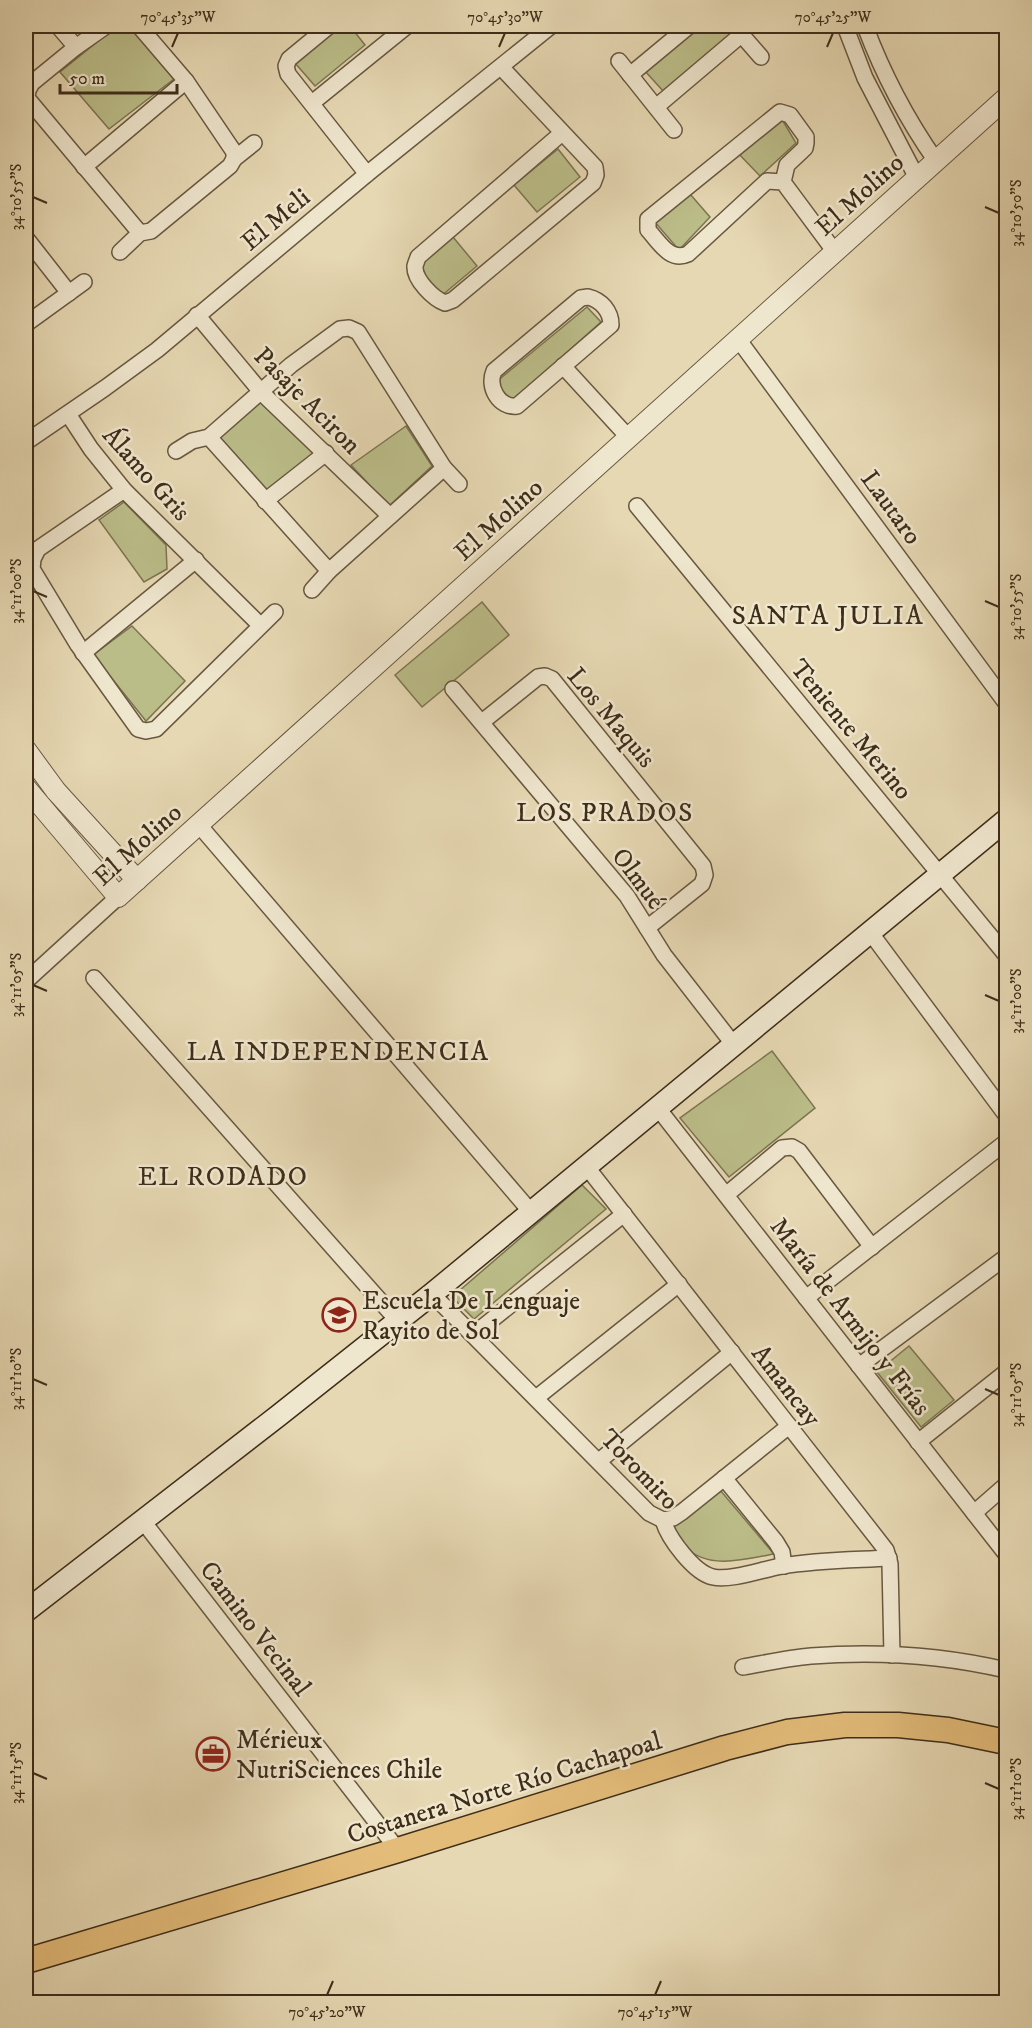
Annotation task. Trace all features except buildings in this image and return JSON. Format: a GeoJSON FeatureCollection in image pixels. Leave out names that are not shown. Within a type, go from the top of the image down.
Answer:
{"type":"FeatureCollection","features":[{"type":"Feature","properties":{"kind":"main road"},"geometry":{"type":"LineString","coordinates":[[26,1611],[398,1321],[1006,820]]}},
{"type":"Feature","properties":{"kind":"main road","name":"Costanera Norte Río Cachapoal"},"geometry":{"type":"LineString","coordinates":[[26,1961],[398,1850],[725,1748],[787,1732],[844,1725],[898,1725],[948,1730],[1006,1742]]}},
{"type":"Feature","properties":{"kind":"street"},"geometry":{"type":"LineString","coordinates":[[58,26],[76,47]]}},
{"type":"Feature","properties":{"kind":"street"},"geometry":{"type":"LineString","coordinates":[[106,26],[32,83],[27,98],[140,233]]}},
{"type":"Feature","properties":{"kind":"street"},"geometry":{"type":"LineString","coordinates":[[139,26],[186,81],[234,152],[234,159]]}},
{"type":"Feature","properties":{"kind":"street"},"geometry":{"type":"LineString","coordinates":[[329,26],[289,59],[286,66],[288,74],[367,174]]}},
{"type":"Feature","properties":{"kind":"street"},"geometry":{"type":"LineString","coordinates":[[312,103],[407,26]]}},
{"type":"Feature","properties":{"kind":"street","name":"El Meli"},"geometry":{"type":"LineString","coordinates":[[26,442],[156,350],[367,174],[551,26]]}},
{"type":"Feature","properties":{"kind":"street"},"geometry":{"type":"LineString","coordinates":[[630,75],[688,26]]}},
{"type":"Feature","properties":{"kind":"street"},"geometry":{"type":"LineString","coordinates":[[845,26],[865,78],[917,178]]}},
{"type":"Feature","properties":{"kind":"street"},"geometry":{"type":"LineString","coordinates":[[865,26],[884,75],[896,98],[936,162]]}},
{"type":"Feature","properties":{"kind":"street"},"geometry":{"type":"LineString","coordinates":[[656,107],[737,30],[761,57]]}},
{"type":"Feature","properties":{"kind":"street"},"geometry":{"type":"LineString","coordinates":[[619,61],[674,130]]}},
{"type":"Feature","properties":{"kind":"street"},"geometry":{"type":"LineString","coordinates":[[501,67],[595,167],[596,175],[593,183],[453,300],[445,303],[437,301],[416,275],[415,266],[418,257],[562,133]]}},
{"type":"Feature","properties":{"kind":"street"},"geometry":{"type":"LineString","coordinates":[[84,167],[186,81]]}},
{"type":"Feature","properties":{"kind":"street","name":"El Molino"},"geometry":{"type":"LineString","coordinates":[[26,981],[1006,98]]}},
{"type":"Feature","properties":{"kind":"street"},"geometry":{"type":"LineString","coordinates":[[783,182],[787,165],[805,148],[806,137],[790,115],[780,112],[648,219],[648,230],[671,255],[680,258],[688,254],[767,181],[774,180],[783,182],[835,252]]}},
{"type":"Feature","properties":{"kind":"street"},"geometry":{"type":"LineString","coordinates":[[120,252],[140,233],[151,231],[230,166],[234,159],[254,143]]}},
{"type":"Feature","properties":{"kind":"street"},"geometry":{"type":"LineString","coordinates":[[26,238],[69,293]]}},
{"type":"Feature","properties":{"kind":"street"},"geometry":{"type":"LineString","coordinates":[[26,324],[84,282]]}},
{"type":"Feature","properties":{"kind":"street"},"geometry":{"type":"LineString","coordinates":[[581,298],[596,299],[609,311],[611,325],[564,366],[517,406],[510,407],[502,402],[491,388],[490,379],[494,371],[581,298]]}},
{"type":"Feature","properties":{"kind":"street","name":"Pasaje Aciron"},"geometry":{"type":"LineString","coordinates":[[197,315],[262,393],[390,516]]}},
{"type":"Feature","properties":{"kind":"street"},"geometry":{"type":"LineString","coordinates":[[176,451],[192,441],[209,437],[262,393],[291,365],[340,329],[349,328],[358,332],[444,468],[459,484]]}},
{"type":"Feature","properties":{"kind":"street","name":"Lautaro"},"geometry":{"type":"LineString","coordinates":[[738,339],[1006,702]]}},
{"type":"Feature","properties":{"kind":"street"},"geometry":{"type":"LineString","coordinates":[[564,366],[629,438]]}},
{"type":"Feature","properties":{"kind":"street","name":"Álamo Gris"},"geometry":{"type":"LineString","coordinates":[[68,414],[91,449],[124,490],[260,626]]}},
{"type":"Feature","properties":{"kind":"street"},"geometry":{"type":"LineString","coordinates":[[209,437],[329,571]]}},
{"type":"Feature","properties":{"kind":"street"},"geometry":{"type":"LineString","coordinates":[[265,501],[326,453]]}},
{"type":"Feature","properties":{"kind":"street"},"geometry":{"type":"LineString","coordinates":[[312,590],[329,571],[444,468]]}},
{"type":"Feature","properties":{"kind":"street"},"geometry":{"type":"LineString","coordinates":[[124,490],[38,549],[33,559],[32,569],[83,653],[138,729],[147,731],[156,729],[275,612]]}},
{"type":"Feature","properties":{"kind":"street","name":"Teniente Merino"},"geometry":{"type":"LineString","coordinates":[[637,506],[1006,955]]}},
{"type":"Feature","properties":{"kind":"street"},"geometry":{"type":"LineString","coordinates":[[83,653],[196,560]]}},
{"type":"Feature","properties":{"kind":"street","name":"Los Maquis"},"geometry":{"type":"LineString","coordinates":[[482,722],[538,677],[545,676],[552,679],[703,866],[705,875],[702,884],[647,928]]}},
{"type":"Feature","properties":{"kind":"street","name":"Olmué"},"geometry":{"type":"LineString","coordinates":[[453,689],[627,896],[682,979],[734,1045]]}},
{"type":"Feature","properties":{"kind":"street"},"geometry":{"type":"LineString","coordinates":[[26,750],[56,791],[137,880]]}},
{"type":"Feature","properties":{"kind":"street"},"geometry":{"type":"LineString","coordinates":[[26,788],[118,897]]}},
{"type":"Feature","properties":{"kind":"street"},"geometry":{"type":"LineString","coordinates":[[199,825],[531,1212]]}},
{"type":"Feature","properties":{"kind":"street"},"geometry":{"type":"LineString","coordinates":[[870,932],[1006,1115]]}},
{"type":"Feature","properties":{"kind":"street"},"geometry":{"type":"LineString","coordinates":[[94,978],[398,1321]]}},
{"type":"Feature","properties":{"kind":"street","name":"María de Armijo y Frías"},"geometry":{"type":"LineString","coordinates":[[657,1107],[1006,1554]]}},
{"type":"Feature","properties":{"kind":"street"},"geometry":{"type":"LineString","coordinates":[[806,1298],[1006,1142]]}},
{"type":"Feature","properties":{"kind":"street"},"geometry":{"type":"LineString","coordinates":[[726,1195],[782,1148],[792,1147],[799,1151],[872,1247]]}},
{"type":"Feature","properties":{"kind":"street","name":"Amancay"},"geometry":{"type":"LineString","coordinates":[[586,1166],[881,1543],[889,1558]]}},
{"type":"Feature","properties":{"kind":"street"},"geometry":{"type":"LineString","coordinates":[[474,1334],[624,1214]]}},
{"type":"Feature","properties":{"kind":"street"},"geometry":{"type":"LineString","coordinates":[[859,1366],[1006,1257]]}},
{"type":"Feature","properties":{"kind":"street"},"geometry":{"type":"LineString","coordinates":[[537,1398],[679,1284]]}},
{"type":"Feature","properties":{"kind":"street","name":"Toromiro"},"geometry":{"type":"LineString","coordinates":[[432,1293],[649,1513],[663,1520],[668,1534],[700,1572],[714,1578],[784,1566],[889,1558]]}},
{"type":"Feature","properties":{"kind":"street"},"geometry":{"type":"LineString","coordinates":[[599,1461],[732,1352]]}},
{"type":"Feature","properties":{"kind":"street"},"geometry":{"type":"LineString","coordinates":[[918,1442],[1006,1372]]}},
{"type":"Feature","properties":{"kind":"street"},"geometry":{"type":"LineString","coordinates":[[663,1520],[673,1518],[682,1512],[789,1426]]}},
{"type":"Feature","properties":{"kind":"street"},"geometry":{"type":"LineString","coordinates":[[724,1478],[776,1542],[782,1552],[784,1566]]}},
{"type":"Feature","properties":{"kind":"street"},"geometry":{"type":"LineString","coordinates":[[974,1513],[1006,1485]]}},
{"type":"Feature","properties":{"kind":"street","name":"Camino Vecinal"},"geometry":{"type":"LineString","coordinates":[[142,1520],[398,1850]]}},
{"type":"Feature","properties":{"kind":"street"},"geometry":{"type":"LineString","coordinates":[[889,1558],[892,1655]]}},
{"type":"Feature","properties":{"kind":"street"},"geometry":{"type":"LineString","coordinates":[[743,1667],[811,1656],[892,1655],[946,1658],[1006,1670]]}},
{"type":"Feature","properties":{"kind":"green space"},"geometry":{"type":"Polygon","coordinates":[[[117,26],[129,26],[174,79],[109,129],[60,72],[117,26]]]}},
{"type":"Feature","properties":{"kind":"green space"},"geometry":{"type":"Polygon","coordinates":[[[340,26],[350,26],[365,45],[315,86],[295,63],[340,26]]]}},
{"type":"Feature","properties":{"kind":"green space"},"geometry":{"type":"Polygon","coordinates":[[[697,26],[723,26],[731,34],[664,92],[645,71],[697,26]]]}},
{"type":"Feature","properties":{"kind":"green space"},"geometry":{"type":"Polygon","coordinates":[[[780,116],[796,143],[760,176],[737,152],[780,116]]]}},
{"type":"Feature","properties":{"kind":"green space"},"geometry":{"type":"Polygon","coordinates":[[[558,149],[580,177],[537,212],[514,185],[558,149]]]}},
{"type":"Feature","properties":{"kind":"green space"},"geometry":{"type":"Polygon","coordinates":[[[690,194],[710,217],[679,250],[654,221],[690,194]]]}},
{"type":"Feature","properties":{"kind":"green space"},"geometry":{"type":"Polygon","coordinates":[[[453,237],[477,266],[440,297],[418,266],[453,237]]]}},
{"type":"Feature","properties":{"kind":"green space"},"geometry":{"type":"Polygon","coordinates":[[[587,307],[601,322],[511,402],[496,382],[587,307]]]}},
{"type":"Feature","properties":{"kind":"green space"},"geometry":{"type":"Polygon","coordinates":[[[263,400],[315,455],[266,497],[214,442],[263,400]]]}},
{"type":"Feature","properties":{"kind":"green space"},"geometry":{"type":"Polygon","coordinates":[[[406,426],[432,466],[389,506],[351,465],[406,426]]]}},
{"type":"Feature","properties":{"kind":"green space"},"geometry":{"type":"Polygon","coordinates":[[[124,502],[166,545],[167,569],[144,582],[99,520],[124,502]]]}},
{"type":"Feature","properties":{"kind":"green space"},"geometry":{"type":"Polygon","coordinates":[[[482,602],[509,635],[422,707],[395,675],[482,602]]]}},
{"type":"Feature","properties":{"kind":"green space"},"geometry":{"type":"Polygon","coordinates":[[[132,626],[185,681],[146,721],[93,655],[132,626]]]}},
{"type":"Feature","properties":{"kind":"green space"},"geometry":{"type":"Polygon","coordinates":[[[772,1051],[815,1108],[729,1177],[680,1118],[772,1051]]]}},
{"type":"Feature","properties":{"kind":"green space"},"geometry":{"type":"Polygon","coordinates":[[[582,1185],[606,1209],[474,1319],[452,1297],[582,1185]]]}},
{"type":"Feature","properties":{"kind":"green space"},"geometry":{"type":"Polygon","coordinates":[[[909,1346],[954,1400],[921,1427],[877,1372],[909,1346]]]}},
{"type":"Feature","properties":{"kind":"green space"},"geometry":{"type":"Polygon","coordinates":[[[720,1490],[774,1554],[740,1560],[717,1561],[696,1555],[686,1548],[671,1529],[720,1490]]]}},
{"type":"Feature","properties":{"kind":"place","name":"Escuela De Lenguaje Rayito de Sol"},"geometry":{"type":"Point","coordinates":[339,1315]}},
{"type":"Feature","properties":{"kind":"place","name":"Mérieux NutriSciences Chile"},"geometry":{"type":"Point","coordinates":[213,1754]}},
{"type":"Feature","properties":{"kind":"district","name":"SANTA JULIA"},"geometry":{"type":"Point","coordinates":[828,615]}},
{"type":"Feature","properties":{"kind":"district","name":"LOS PRADOS"},"geometry":{"type":"Point","coordinates":[605,812]}},
{"type":"Feature","properties":{"kind":"district","name":"LA INDEPENDENCIA"},"geometry":{"type":"Point","coordinates":[338,1051]}},
{"type":"Feature","properties":{"kind":"district","name":"EL RODADO"},"geometry":{"type":"Point","coordinates":[223,1176]}}]}
